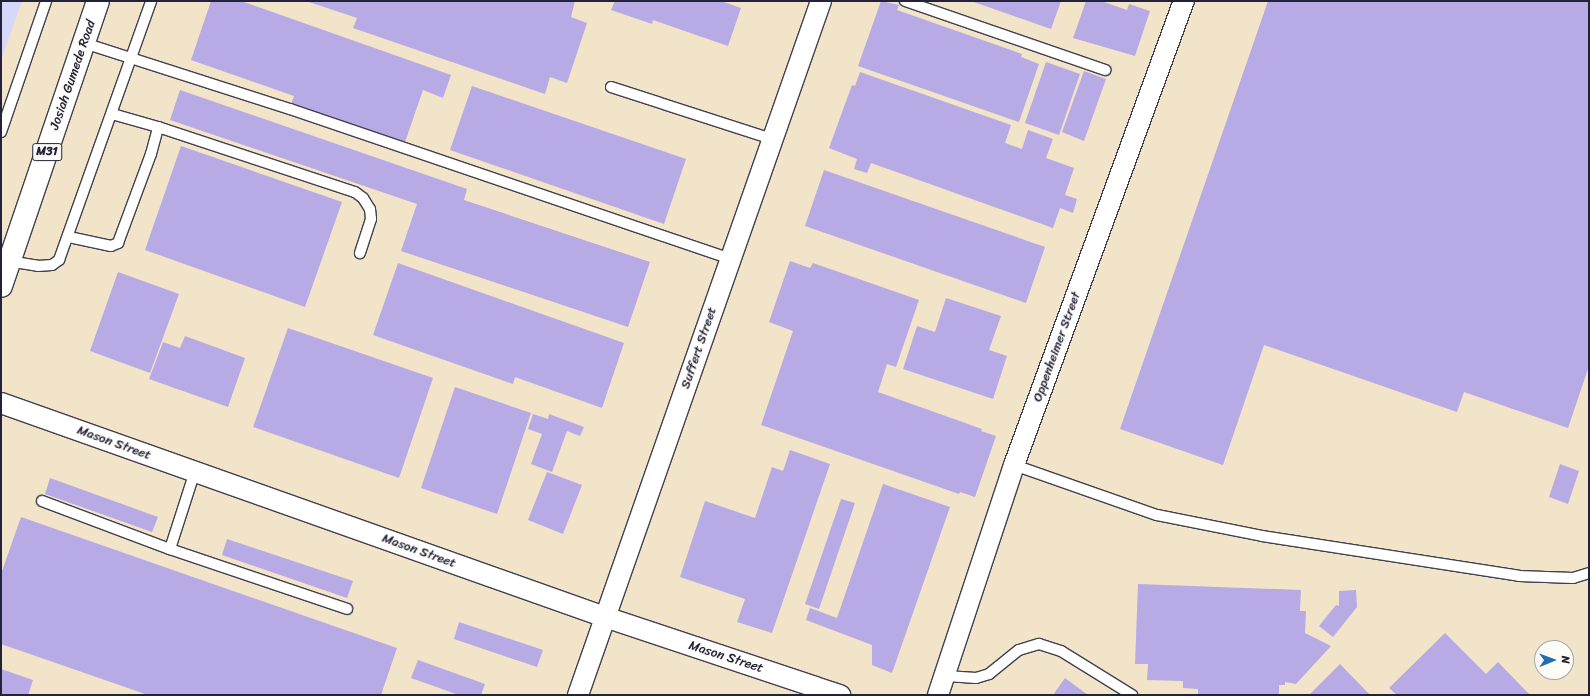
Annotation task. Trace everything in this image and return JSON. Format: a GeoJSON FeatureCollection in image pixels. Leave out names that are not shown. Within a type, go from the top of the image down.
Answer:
{"type":"FeatureCollection","features":[{"type":"Feature","properties":{"kind":"main road","name":"Josiah Gumede Road"},"geometry":{"type":"LineString","coordinates":[[1,286],[5,260],[98,1]]}},
{"type":"Feature","properties":{"kind":"street","name":"Suffert Street"},"geometry":{"type":"LineString","coordinates":[[578,695],[821,1]]}},
{"type":"Feature","properties":{"kind":"street","name":"Oppenheimer Street"},"geometry":{"type":"LineString","coordinates":[[938,695],[946,676],[1014,465],[1184,1]]}},
{"type":"Feature","properties":{"kind":"street","name":"Mason Street"},"geometry":{"type":"LineString","coordinates":[[1,402],[605,617],[840,695]]}},
{"type":"Feature","properties":{"kind":"lane"},"geometry":{"type":"LineString","coordinates":[[1,132],[46,1]]}},
{"type":"Feature","properties":{"kind":"lane"},"geometry":{"type":"LineString","coordinates":[[5,260],[38,266],[52,265],[59,260],[69,237],[151,1]]}},
{"type":"Feature","properties":{"kind":"lane"},"geometry":{"type":"LineString","coordinates":[[905,1],[1105,70]]}},
{"type":"Feature","properties":{"kind":"lane"},"geometry":{"type":"LineString","coordinates":[[84,43],[298,111],[730,259]]}},
{"type":"Feature","properties":{"kind":"lane"},"geometry":{"type":"LineString","coordinates":[[611,87],[772,139]]}},
{"type":"Feature","properties":{"kind":"lane"},"geometry":{"type":"LineString","coordinates":[[112,114],[158,127],[355,192],[363,198],[370,209],[371,219],[360,252]]}},
{"type":"Feature","properties":{"kind":"lane"},"geometry":{"type":"LineString","coordinates":[[69,237],[111,246],[118,243],[148,161],[158,127]]}},
{"type":"Feature","properties":{"kind":"lane"},"geometry":{"type":"LineString","coordinates":[[1014,465],[1157,515],[1262,536],[1519,576],[1573,578],[1589,573]]}},
{"type":"Feature","properties":{"kind":"lane"},"geometry":{"type":"LineString","coordinates":[[170,549],[195,472]]}},
{"type":"Feature","properties":{"kind":"lane"},"geometry":{"type":"LineString","coordinates":[[42,501],[170,549],[347,608]]}},
{"type":"Feature","properties":{"kind":"lane"},"geometry":{"type":"LineString","coordinates":[[946,676],[976,678],[990,674],[1019,650],[1039,644],[1061,651],[1132,695]]}},
{"type":"Feature","properties":{"kind":"shaded area"},"geometry":{"type":"Polygon","coordinates":[[[1,1],[22,1],[1,60],[1,1]]]}},
{"type":"Feature","properties":{"kind":"building"},"geometry":{"type":"Polygon","coordinates":[[[211,1],[241,1],[451,75],[443,98],[423,90],[404,145],[288,113],[294,96],[191,60],[211,1]]]}},
{"type":"Feature","properties":{"kind":"building"},"geometry":{"type":"Polygon","coordinates":[[[306,1],[575,1],[571,17],[587,23],[567,83],[550,77],[545,94],[353,28],[357,18],[306,1]]]}},
{"type":"Feature","properties":{"kind":"building"},"geometry":{"type":"Polygon","coordinates":[[[615,1],[721,1],[741,8],[728,46],[653,20],[652,24],[611,10],[615,1]]]}},
{"type":"Feature","properties":{"kind":"building"},"geometry":{"type":"Polygon","coordinates":[[[881,1],[899,5],[897,10],[1022,54],[1021,57],[1039,64],[1019,122],[858,66],[881,1]]]}},
{"type":"Feature","properties":{"kind":"building"},"geometry":{"type":"Polygon","coordinates":[[[971,1],[1061,1],[1051,29],[971,1]]]}},
{"type":"Feature","properties":{"kind":"building"},"geometry":{"type":"Polygon","coordinates":[[[1086,1],[1101,1],[1127,10],[1129,4],[1150,11],[1135,56],[1073,38],[1086,1]]]}},
{"type":"Feature","properties":{"kind":"building"},"geometry":{"type":"Polygon","coordinates":[[[1268,1],[1589,1],[1589,366],[1568,428],[1464,392],[1457,412],[1264,345],[1223,465],[1120,429],[1268,1]]]}},
{"type":"Feature","properties":{"kind":"building"},"geometry":{"type":"Polygon","coordinates":[[[1046,62],[1080,74],[1059,135],[1025,123],[1046,62]]]}},
{"type":"Feature","properties":{"kind":"building"},"geometry":{"type":"Polygon","coordinates":[[[1084,71],[1106,79],[1084,141],[1062,132],[1084,71]]]}},
{"type":"Feature","properties":{"kind":"building"},"geometry":{"type":"Polygon","coordinates":[[[860,72],[1011,125],[1005,143],[1022,149],[1028,130],[1053,139],[1046,158],[1074,168],[1065,195],[1077,199],[1073,213],[1060,208],[1053,228],[871,163],[867,173],[854,169],[857,159],[829,148],[852,85],[855,86],[860,72]]]}},
{"type":"Feature","properties":{"kind":"building"},"geometry":{"type":"Polygon","coordinates":[[[472,86],[686,159],[664,224],[450,150],[472,86]]]}},
{"type":"Feature","properties":{"kind":"building"},"geometry":{"type":"Polygon","coordinates":[[[180,90],[467,189],[464,200],[650,262],[628,327],[401,251],[417,204],[170,120],[180,90]]]}},
{"type":"Feature","properties":{"kind":"building"},"geometry":{"type":"Polygon","coordinates":[[[181,146],[342,202],[305,307],[145,250],[181,146]]]}},
{"type":"Feature","properties":{"kind":"building"},"geometry":{"type":"Polygon","coordinates":[[[824,170],[1045,247],[1026,303],[805,226],[824,170]]]}},
{"type":"Feature","properties":{"kind":"building"},"geometry":{"type":"Polygon","coordinates":[[[790,261],[810,268],[813,263],[919,300],[896,367],[887,364],[878,392],[982,429],[981,431],[996,436],[975,497],[960,492],[959,494],[761,425],[793,331],[769,322],[790,261]]]}},
{"type":"Feature","properties":{"kind":"building"},"geometry":{"type":"Polygon","coordinates":[[[398,263],[624,343],[602,408],[515,377],[513,384],[373,335],[398,263]]]}},
{"type":"Feature","properties":{"kind":"building"},"geometry":{"type":"Polygon","coordinates":[[[118,272],[179,294],[150,373],[90,351],[118,272]]]}},
{"type":"Feature","properties":{"kind":"building"},"geometry":{"type":"Polygon","coordinates":[[[946,298],[1001,316],[989,350],[1007,356],[993,399],[903,369],[917,326],[935,332],[946,298]]]}},
{"type":"Feature","properties":{"kind":"building"},"geometry":{"type":"Polygon","coordinates":[[[288,328],[433,378],[399,478],[253,427],[288,328]]]}},
{"type":"Feature","properties":{"kind":"building"},"geometry":{"type":"Polygon","coordinates":[[[185,336],[245,358],[228,407],[149,379],[163,342],[180,348],[185,336]]]}},
{"type":"Feature","properties":{"kind":"building"},"geometry":{"type":"Polygon","coordinates":[[[455,387],[531,413],[497,514],[421,488],[455,387]]]}},
{"type":"Feature","properties":{"kind":"building"},"geometry":{"type":"Polygon","coordinates":[[[533,414],[548,419],[549,414],[584,427],[580,436],[567,431],[552,472],[531,464],[542,434],[528,429],[533,414]]]}},
{"type":"Feature","properties":{"kind":"building"},"geometry":{"type":"Polygon","coordinates":[[[790,450],[830,464],[772,633],[737,622],[745,599],[680,577],[705,501],[755,518],[772,467],[783,471],[790,450]]]}},
{"type":"Feature","properties":{"kind":"building"},"geometry":{"type":"Polygon","coordinates":[[[1560,464],[1579,471],[1568,504],[1549,497],[1560,464]]]}},
{"type":"Feature","properties":{"kind":"building"},"geometry":{"type":"Polygon","coordinates":[[[547,472],[582,485],[563,534],[528,520],[547,472]]]}},
{"type":"Feature","properties":{"kind":"building"},"geometry":{"type":"Polygon","coordinates":[[[50,478],[158,517],[152,532],[45,494],[50,478]]]}},
{"type":"Feature","properties":{"kind":"building"},"geometry":{"type":"Polygon","coordinates":[[[883,484],[950,507],[892,673],[872,665],[872,645],[806,620],[810,608],[837,618],[883,484]]]}},
{"type":"Feature","properties":{"kind":"building"},"geometry":{"type":"Polygon","coordinates":[[[841,499],[855,503],[819,609],[805,604],[841,499]]]}},
{"type":"Feature","properties":{"kind":"building"},"geometry":{"type":"Polygon","coordinates":[[[21,517],[397,648],[381,695],[148,695],[1,644],[1,574],[21,517]]]}},
{"type":"Feature","properties":{"kind":"building"},"geometry":{"type":"Polygon","coordinates":[[[227,539],[353,581],[347,598],[222,555],[227,539]]]}},
{"type":"Feature","properties":{"kind":"building"},"geometry":{"type":"Polygon","coordinates":[[[1138,584],[1301,590],[1300,611],[1306,611],[1305,633],[1331,646],[1296,684],[1285,682],[1285,685],[1279,685],[1279,695],[1198,695],[1198,689],[1183,688],[1183,681],[1147,680],[1148,664],[1135,664],[1138,584]]]}},
{"type":"Feature","properties":{"kind":"building"},"geometry":{"type":"Polygon","coordinates":[[[1356,590],[1357,607],[1333,637],[1319,626],[1336,605],[1339,606],[1339,591],[1356,590]]]}},
{"type":"Feature","properties":{"kind":"building"},"geometry":{"type":"Polygon","coordinates":[[[459,622],[543,650],[537,667],[454,639],[459,622]]]}},
{"type":"Feature","properties":{"kind":"building"},"geometry":{"type":"Polygon","coordinates":[[[1445,633],[1486,674],[1498,662],[1530,695],[1397,695],[1389,688],[1445,633]]]}},
{"type":"Feature","properties":{"kind":"building"},"geometry":{"type":"Polygon","coordinates":[[[418,660],[485,684],[481,695],[459,695],[411,678],[418,660]]]}},
{"type":"Feature","properties":{"kind":"building"},"geometry":{"type":"Polygon","coordinates":[[[1340,664],[1370,695],[1309,695],[1340,664]]]}},
{"type":"Feature","properties":{"kind":"building"},"geometry":{"type":"Polygon","coordinates":[[[1,669],[33,680],[28,695],[1,695],[1,669]]]}},
{"type":"Feature","properties":{"kind":"building"},"geometry":{"type":"Polygon","coordinates":[[[1065,678],[1088,695],[1053,695],[1065,678]]]}}]}
